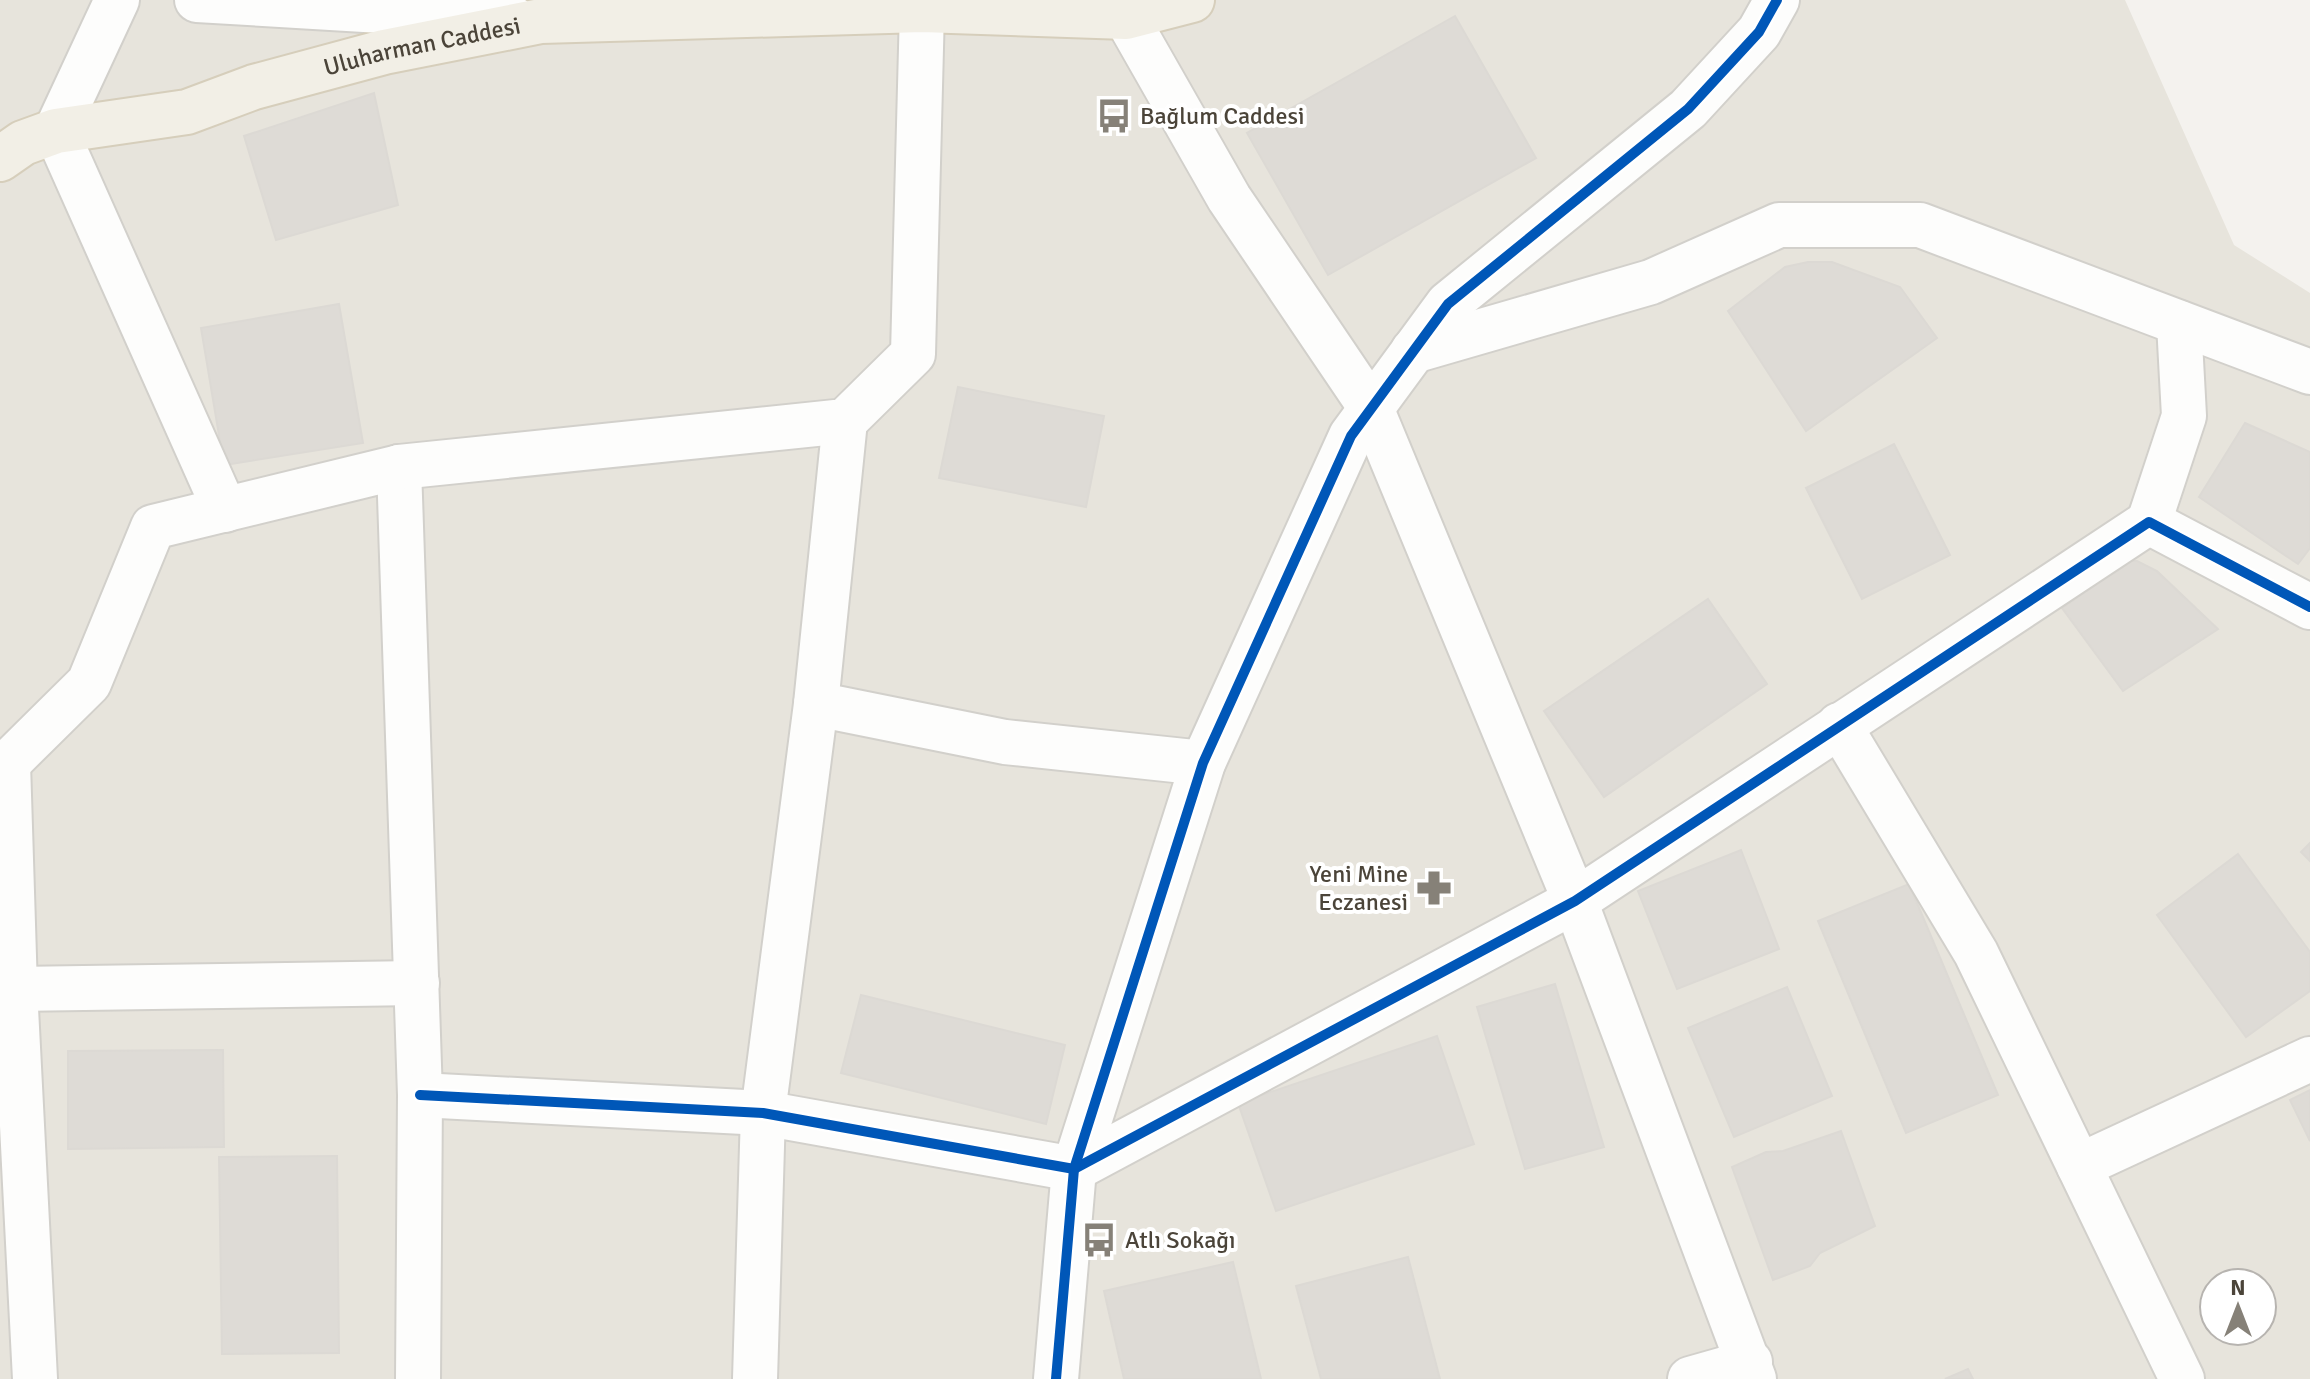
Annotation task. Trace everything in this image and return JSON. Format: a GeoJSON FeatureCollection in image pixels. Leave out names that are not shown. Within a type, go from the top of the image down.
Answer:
{"type":"FeatureCollection","features":[{"type":"Feature","properties":{"kind":"main road","name":"Uluharman Caddesi"},"geometry":{"type":"LineString","coordinates":[[0,159],[23,143],[56,131],[187,112],[254,87],[384,52],[541,21],[922,10],[1126,17],[1192,0]]}},
{"type":"Feature","properties":{"kind":"street"},"geometry":{"type":"LineString","coordinates":[[117,0],[56,131],[225,510]]}},
{"type":"Feature","properties":{"kind":"street"},"geometry":{"type":"LineString","coordinates":[[197,0],[541,21]]}},
{"type":"Feature","properties":{"kind":"street"},"geometry":{"type":"LineString","coordinates":[[1056,1379],[1074,1169],[1203,763],[1351,436],[1448,304],[1688,109],[1759,32],[1777,0]]}},
{"type":"Feature","properties":{"kind":"street"},"geometry":{"type":"LineString","coordinates":[[35,1379],[15,1288],[15,989],[4,763],[89,683],[153,527],[399,467],[845,421],[913,354],[922,10]]}},
{"type":"Feature","properties":{"kind":"street"},"geometry":{"type":"LineString","coordinates":[[1126,17],[1229,198],[1371,408],[1575,901],[1752,1370],[1690,1379]]}},
{"type":"Feature","properties":{"kind":"street"},"geometry":{"type":"LineString","coordinates":[[1413,351],[1651,282],[1779,225],[1920,225],[2310,372]]}},
{"type":"Feature","properties":{"kind":"street"},"geometry":{"type":"LineString","coordinates":[[420,1095],[763,1113],[1074,1169],[1575,901],[2149,522],[2184,416],[2179,323]]}},
{"type":"Feature","properties":{"kind":"street"},"geometry":{"type":"LineString","coordinates":[[755,1379],[763,1113],[816,704],[845,421]]}},
{"type":"Feature","properties":{"kind":"street"},"geometry":{"type":"LineString","coordinates":[[399,467],[420,1095],[418,1379]]}},
{"type":"Feature","properties":{"kind":"street"},"geometry":{"type":"LineString","coordinates":[[2149,522],[2310,607]]}},
{"type":"Feature","properties":{"kind":"street"},"geometry":{"type":"LineString","coordinates":[[816,704],[1005,742],[1203,763]]}},
{"type":"Feature","properties":{"kind":"street"},"geometry":{"type":"LineString","coordinates":[[1839,725],[1976,953],[2182,1379]]}},
{"type":"Feature","properties":{"kind":"street"},"geometry":{"type":"LineString","coordinates":[[15,989],[417,983]]}},
{"type":"Feature","properties":{"kind":"street"},"geometry":{"type":"LineString","coordinates":[[2079,1166],[2310,1059]]}},
{"type":"Feature","properties":{"kind":"shaded area"},"geometry":{"type":"Polygon","coordinates":[[[0,0],[2125,0],[2234,245],[2310,293],[2310,1379],[0,1379],[0,0]]]}},
{"type":"Feature","properties":{"kind":"building"},"geometry":{"type":"Polygon","coordinates":[[[1455,16],[1536,158],[1328,275],[1247,133],[1455,16]]]}},
{"type":"Feature","properties":{"kind":"building"},"geometry":{"type":"Polygon","coordinates":[[[374,93],[398,205],[276,240],[244,136],[374,93]]]}},
{"type":"Feature","properties":{"kind":"building"},"geometry":{"type":"Polygon","coordinates":[[[1808,262],[1832,262],[1900,287],[1937,338],[1806,431],[1728,311],[1785,267],[1808,262]]]}},
{"type":"Feature","properties":{"kind":"building"},"geometry":{"type":"Polygon","coordinates":[[[339,304],[363,443],[224,465],[201,328],[339,304]]]}},
{"type":"Feature","properties":{"kind":"building"},"geometry":{"type":"Polygon","coordinates":[[[958,387],[1104,416],[1086,507],[939,478],[958,387]]]}},
{"type":"Feature","properties":{"kind":"building"},"geometry":{"type":"Polygon","coordinates":[[[2245,423],[2310,452],[2310,548],[2298,564],[2199,497],[2245,423]]]}},
{"type":"Feature","properties":{"kind":"building"},"geometry":{"type":"Polygon","coordinates":[[[1894,444],[1950,555],[1862,599],[1806,488],[1894,444]]]}},
{"type":"Feature","properties":{"kind":"building"},"geometry":{"type":"Polygon","coordinates":[[[2128,561],[2137,561],[2157,571],[2218,629],[2123,691],[2062,608],[2128,561]]]}},
{"type":"Feature","properties":{"kind":"building"},"geometry":{"type":"Polygon","coordinates":[[[1708,599],[1767,684],[1604,797],[1544,711],[1708,599]]]}},
{"type":"Feature","properties":{"kind":"building"},"geometry":{"type":"Polygon","coordinates":[[[2310,843],[2310,861],[2301,852],[2310,843]]]}},
{"type":"Feature","properties":{"kind":"building"},"geometry":{"type":"Polygon","coordinates":[[[1741,850],[1779,949],[1677,989],[1638,891],[1741,850]]]}},
{"type":"Feature","properties":{"kind":"building"},"geometry":{"type":"Polygon","coordinates":[[[2238,854],[2310,952],[2310,991],[2246,1037],[2157,915],[2238,854]]]}},
{"type":"Feature","properties":{"kind":"building"},"geometry":{"type":"Polygon","coordinates":[[[1909,884],[1998,1095],[1906,1133],[1818,921],[1909,884]]]}},
{"type":"Feature","properties":{"kind":"building"},"geometry":{"type":"Polygon","coordinates":[[[1555,984],[1604,1147],[1525,1169],[1477,1007],[1555,984]]]}},
{"type":"Feature","properties":{"kind":"building"},"geometry":{"type":"Polygon","coordinates":[[[1787,987],[1832,1096],[1734,1137],[1688,1028],[1787,987]]]}},
{"type":"Feature","properties":{"kind":"building"},"geometry":{"type":"Polygon","coordinates":[[[861,995],[1065,1045],[1046,1124],[841,1073],[861,995]]]}},
{"type":"Feature","properties":{"kind":"building"},"geometry":{"type":"Polygon","coordinates":[[[1437,1036],[1474,1144],[1276,1211],[1238,1103],[1437,1036]]]}},
{"type":"Feature","properties":{"kind":"building"},"geometry":{"type":"Polygon","coordinates":[[[223,1050],[224,1147],[68,1149],[68,1051],[223,1050]]]}},
{"type":"Feature","properties":{"kind":"building"},"geometry":{"type":"Polygon","coordinates":[[[2310,1090],[2310,1141],[2290,1100],[2310,1090]]]}},
{"type":"Feature","properties":{"kind":"building"},"geometry":{"type":"Polygon","coordinates":[[[1841,1131],[1875,1226],[1820,1253],[1810,1266],[1773,1280],[1732,1167],[1766,1152],[1783,1151],[1841,1131]]]}},
{"type":"Feature","properties":{"kind":"building"},"geometry":{"type":"Polygon","coordinates":[[[337,1156],[339,1353],[222,1354],[219,1157],[337,1156]]]}},
{"type":"Feature","properties":{"kind":"building"},"geometry":{"type":"Polygon","coordinates":[[[1408,1257],[1440,1379],[1321,1379],[1296,1286],[1408,1257]]]}},
{"type":"Feature","properties":{"kind":"building"},"geometry":{"type":"Polygon","coordinates":[[[1233,1262],[1261,1379],[1124,1379],[1104,1291],[1233,1262]]]}},
{"type":"Feature","properties":{"kind":"building"},"geometry":{"type":"Polygon","coordinates":[[[1968,1369],[1973,1379],[1945,1379],[1968,1369]]]}},
{"type":"Feature","properties":{"kind":"cycle path"},"geometry":{"type":"LineString","coordinates":[[1056,1379],[1074,1169],[1203,763],[1351,436],[1448,304],[1688,109],[1759,32],[1777,0]]}},
{"type":"Feature","properties":{"kind":"cycle path"},"geometry":{"type":"LineString","coordinates":[[420,1095],[763,1113],[1074,1169],[1575,901],[2149,522],[2310,607]]}},
{"type":"Feature","properties":{"kind":"place","name":"Bağlum Caddesi"},"geometry":{"type":"Point","coordinates":[1114,116]}},
{"type":"Feature","properties":{"kind":"place","name":"Yeni Mine Eczanesi"},"geometry":{"type":"Point","coordinates":[1434,888]}},
{"type":"Feature","properties":{"kind":"place","name":"Atlı Sokağı"},"geometry":{"type":"Point","coordinates":[1099,1240]}}]}
